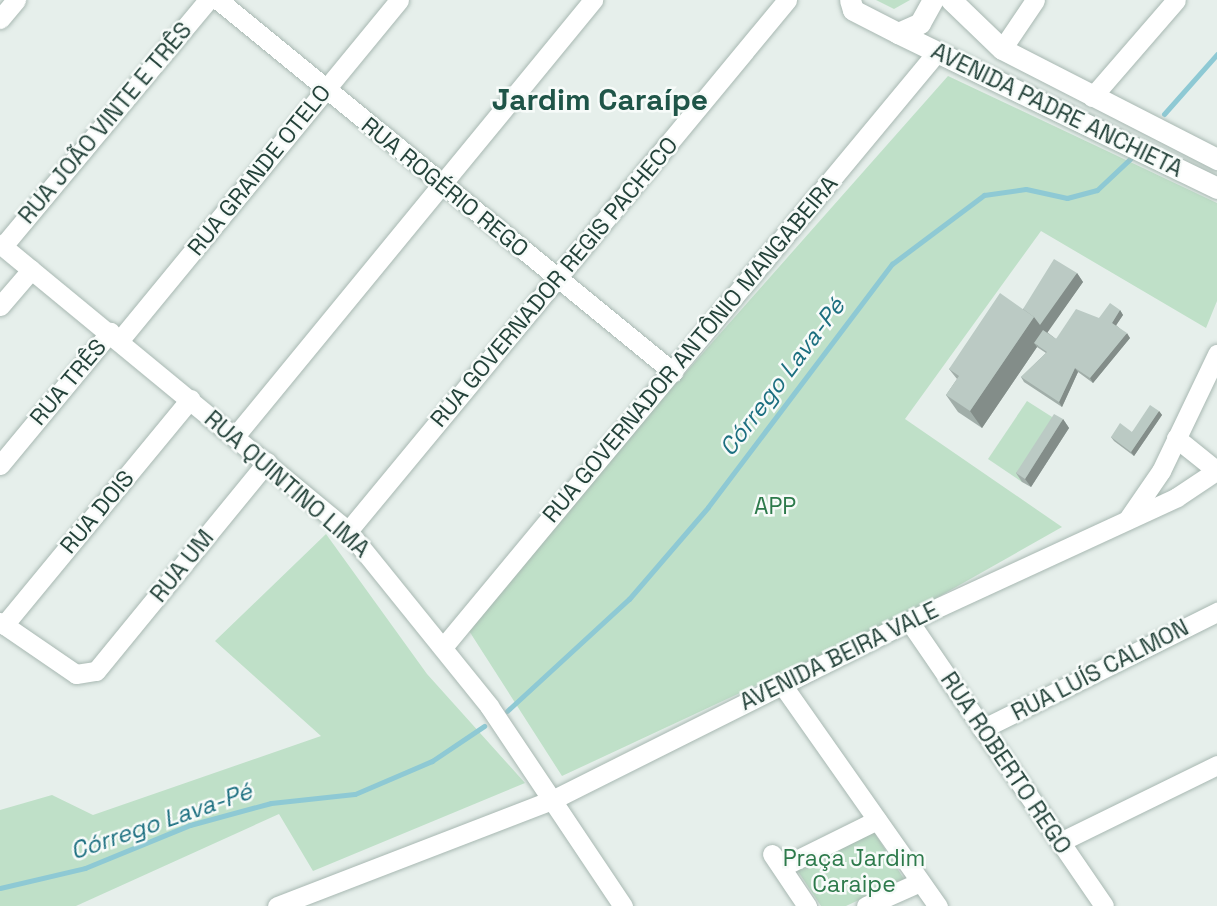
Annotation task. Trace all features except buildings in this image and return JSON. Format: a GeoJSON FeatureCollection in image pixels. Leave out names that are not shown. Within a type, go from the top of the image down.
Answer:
{"type":"FeatureCollection","features":[{"type":"Feature","properties":{"kind":"street"},"geometry":{"type":"LineString","coordinates":[[0,19],[16,0]]}},
{"type":"Feature","properties":{"kind":"street","name":"RUA JOÃO VINTE E TRÊS"},"geometry":{"type":"LineString","coordinates":[[1,245],[208,0]]}},
{"type":"Feature","properties":{"kind":"street","name":"RUA ROGÉRIO REGO"},"geometry":{"type":"LineString","coordinates":[[218,0],[673,372]]}},
{"type":"Feature","properties":{"kind":"street","name":"RUA GRANDE OTELO"},"geometry":{"type":"LineString","coordinates":[[115,336],[399,0]]}},
{"type":"Feature","properties":{"kind":"street"},"geometry":{"type":"LineString","coordinates":[[236,435],[593,0]]}},
{"type":"Feature","properties":{"kind":"street","name":"RUA GOVERNADOR REGIS PACHECO"},"geometry":{"type":"LineString","coordinates":[[348,531],[787,0]]}},
{"type":"Feature","properties":{"kind":"street","name":"AVENIDA PADRE ANCHIETA"},"geometry":{"type":"LineString","coordinates":[[831,0],[851,5],[898,33],[1217,188]]}},
{"type":"Feature","properties":{"kind":"street","name":"AVENIDA PADRE ANCHIETA"},"geometry":{"type":"LineString","coordinates":[[898,33],[920,23],[933,0]]}},
{"type":"Feature","properties":{"kind":"street","name":"AVENIDA PADRE ANCHIETA"},"geometry":{"type":"LineString","coordinates":[[951,0],[1002,50],[1217,159]]}},
{"type":"Feature","properties":{"kind":"street"},"geometry":{"type":"LineString","coordinates":[[1002,50],[1035,0]]}},
{"type":"Feature","properties":{"kind":"street"},"geometry":{"type":"LineString","coordinates":[[1092,97],[1176,0]]}},
{"type":"Feature","properties":{"kind":"street","name":"RUA GOVERNADOR ANTÔNIO MANGABEIRA"},"geometry":{"type":"LineString","coordinates":[[444,646],[937,52]]}},
{"type":"Feature","properties":{"kind":"street","name":"RUA QUINTINO LIMA"},"geometry":{"type":"LineString","coordinates":[[1,245],[236,435],[348,531],[444,646],[554,799],[623,906]]}},
{"type":"Feature","properties":{"kind":"street"},"geometry":{"type":"LineString","coordinates":[[0,306],[31,270]]}},
{"type":"Feature","properties":{"kind":"street","name":"RUA TRÊS"},"geometry":{"type":"LineString","coordinates":[[0,465],[115,336]]}},
{"type":"Feature","properties":{"kind":"street"},"geometry":{"type":"LineString","coordinates":[[1128,520],[1176,438],[1217,354]]}},
{"type":"Feature","properties":{"kind":"street","name":"RUA DOIS"},"geometry":{"type":"LineString","coordinates":[[2,624],[190,399]]}},
{"type":"Feature","properties":{"kind":"street"},"geometry":{"type":"LineString","coordinates":[[1176,438],[1217,471]]}},
{"type":"Feature","properties":{"kind":"street","name":"RUA UM"},"geometry":{"type":"LineString","coordinates":[[2,624],[76,674],[96,671],[267,462]]}},
{"type":"Feature","properties":{"kind":"street","name":"AVENIDA BEIRA VALE"},"geometry":{"type":"LineString","coordinates":[[277,906],[554,799],[781,683],[1128,520],[1217,471]]}},
{"type":"Feature","properties":{"kind":"street","name":"RUA LUÍS CALMON"},"geometry":{"type":"LineString","coordinates":[[982,729],[1217,611]]}},
{"type":"Feature","properties":{"kind":"street","name":"RUA ROBERTO REGO"},"geometry":{"type":"LineString","coordinates":[[909,621],[1104,906]]}},
{"type":"Feature","properties":{"kind":"street"},"geometry":{"type":"LineString","coordinates":[[781,683],[939,906]]}},
{"type":"Feature","properties":{"kind":"street"},"geometry":{"type":"LineString","coordinates":[[1060,842],[1217,765]]}},
{"type":"Feature","properties":{"kind":"street"},"geometry":{"type":"LineString","coordinates":[[807,906],[777,860],[877,820]]}},
{"type":"Feature","properties":{"kind":"street"},"geometry":{"type":"LineString","coordinates":[[866,906],[920,882]]}},
{"type":"Feature","properties":{"kind":"green space"},"geometry":{"type":"Polygon","coordinates":[[[876,0],[910,0],[894,9],[876,0]]]}},
{"type":"Feature","properties":{"kind":"green space","name":"APP"},"geometry":{"type":"Polygon","coordinates":[[[948,76],[1217,203],[1217,301],[1206,328],[1041,231],[905,419],[1062,527],[903,617],[562,776],[464,623],[948,76]]]}},
{"type":"Feature","properties":{"kind":"green space"},"geometry":{"type":"Polygon","coordinates":[[[1027,401],[1060,422],[1022,482],[988,459],[1027,401]]]}},
{"type":"Feature","properties":{"kind":"green space"},"geometry":{"type":"Polygon","coordinates":[[[326,534],[427,674],[525,783],[313,871],[279,814],[76,906],[0,906],[0,810],[52,795],[93,815],[321,736],[215,641],[326,534]]]}},
{"type":"Feature","properties":{"kind":"green space","name":"Praça Jardim Caraipe"},"geometry":{"type":"Polygon","coordinates":[[[874,832],[904,879],[846,906],[821,906],[795,867],[874,832]]]}},
{"type":"Feature","properties":{"kind":"waterway","name":"Córrego Lava-Pé"},"geometry":{"type":"LineString","coordinates":[[1164,114],[1217,54]]}},
{"type":"Feature","properties":{"kind":"waterway","name":"Córrego Lava-Pé"},"geometry":{"type":"LineString","coordinates":[[507,711],[629,599],[708,507],[892,264],[984,195],[1026,189],[1067,198],[1097,190],[1132,157]]}},
{"type":"Feature","properties":{"kind":"waterway","name":"Córrego Lava-Pé"},"geometry":{"type":"LineString","coordinates":[[0,888],[85,868],[190,825],[271,803],[355,794],[432,761],[484,726]]}},
{"type":"Feature","properties":{"kind":"district","name":"Jardim Caraípe"},"geometry":{"type":"Point","coordinates":[600,100]}}]}
